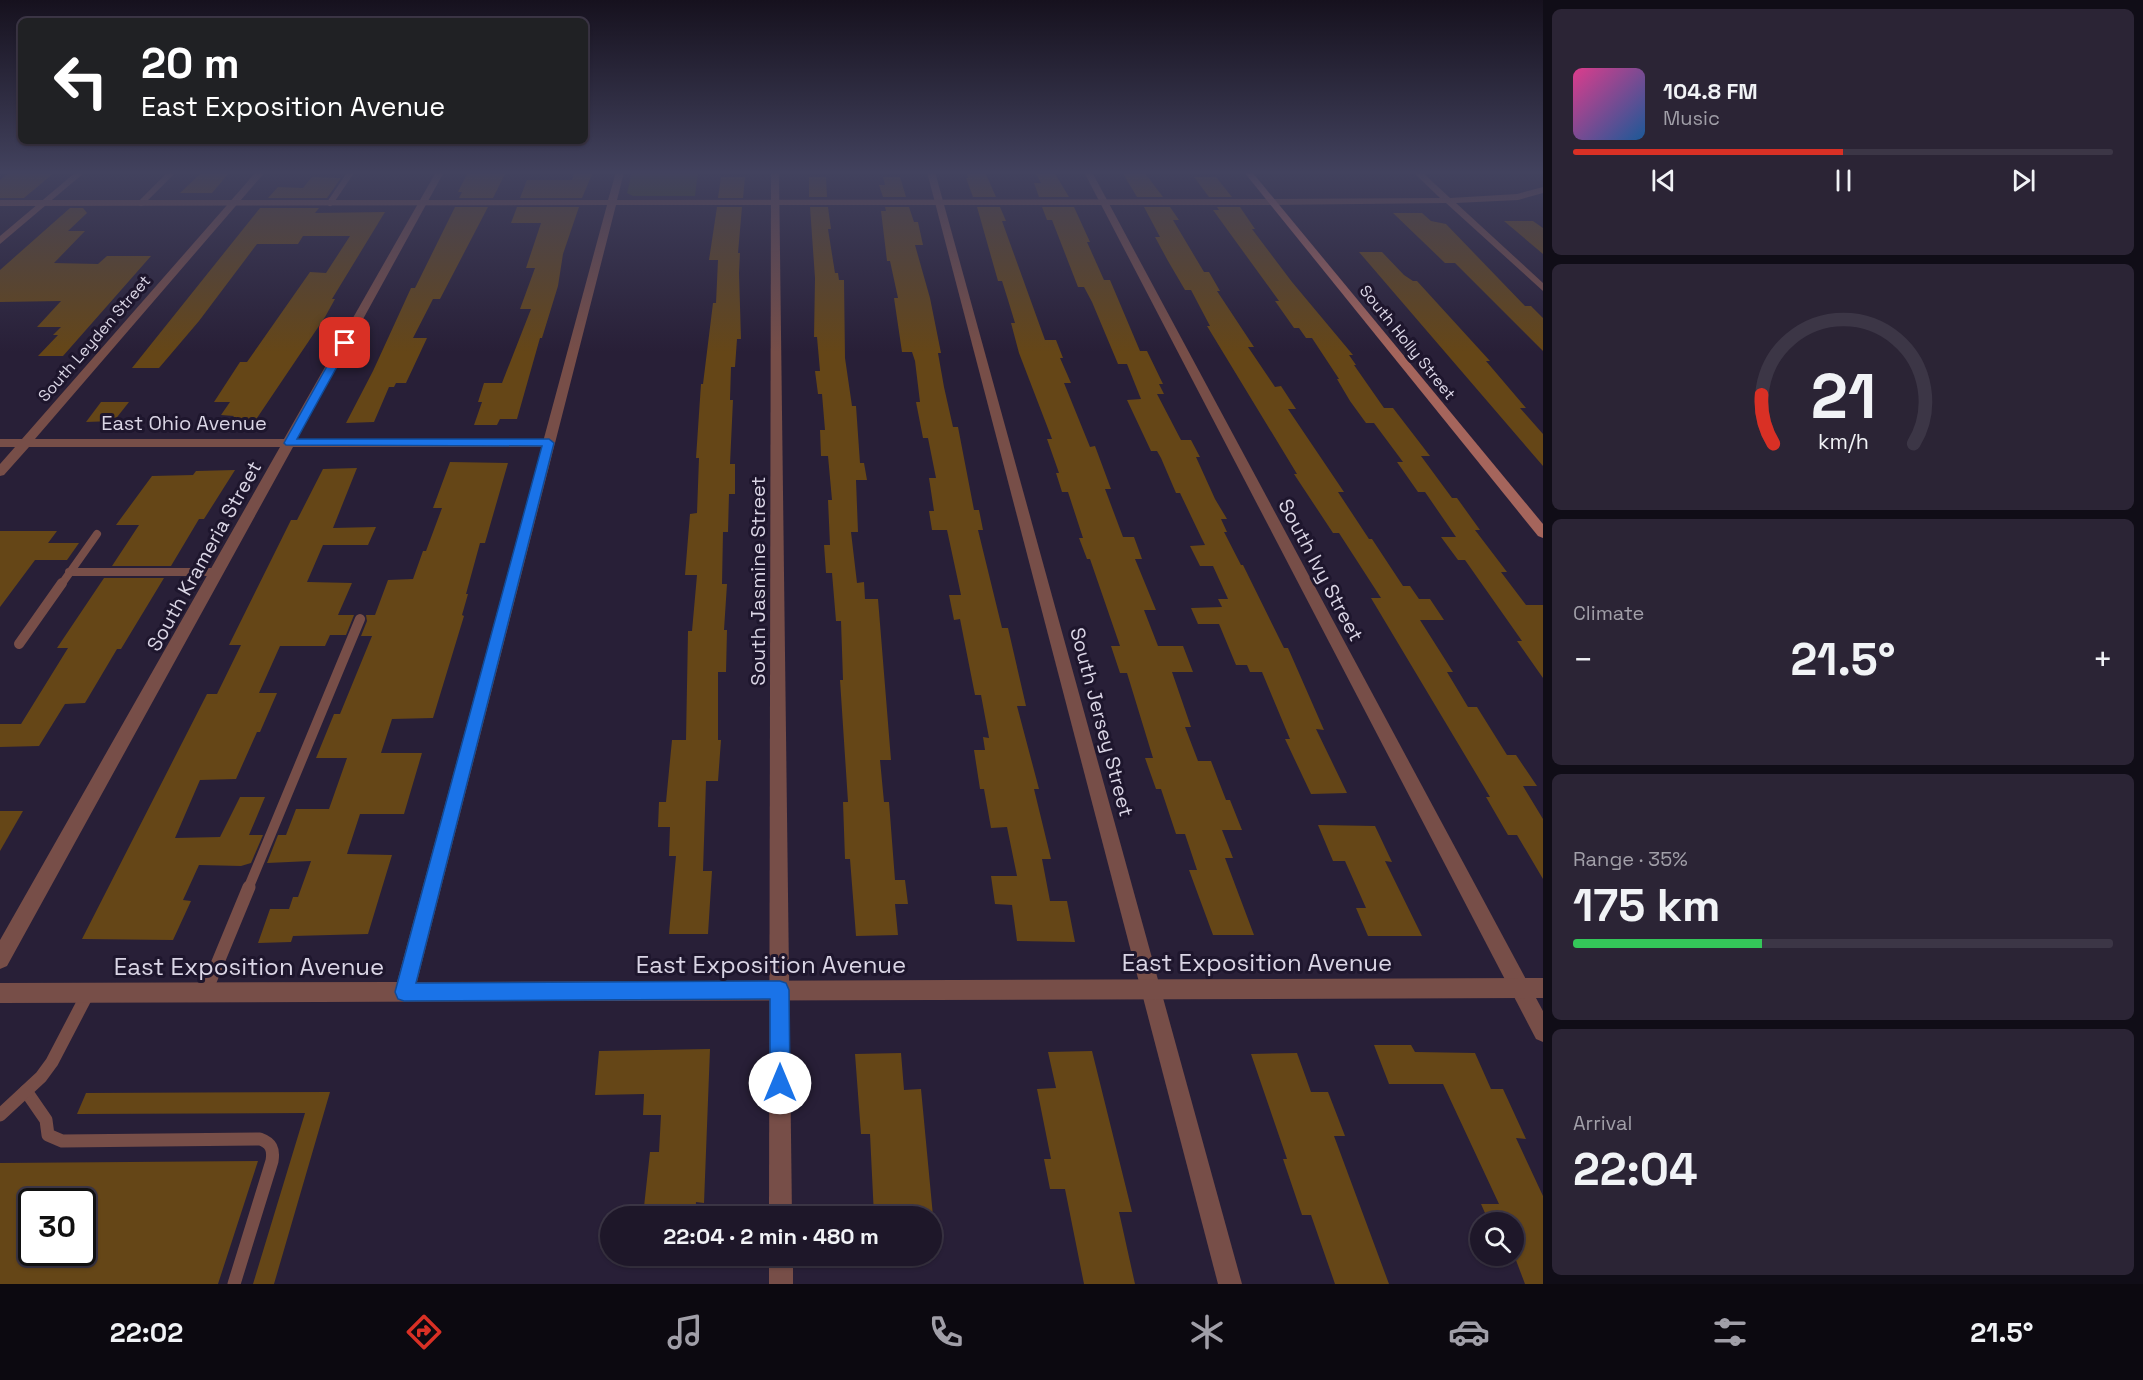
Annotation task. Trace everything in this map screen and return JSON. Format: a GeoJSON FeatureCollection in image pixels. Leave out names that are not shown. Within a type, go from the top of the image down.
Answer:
{"type":"FeatureCollection","features":[{"type":"Feature","properties":{"kind":"main road","name":"South Holly Street"},"geometry":{"type":"LineString","coordinates":[[1296,232],[1543,533]]}},
{"type":"Feature","properties":{"kind":"street","name":"South Leyden Street"},"geometry":{"type":"LineString","coordinates":[[0,472],[210,232]]}},
{"type":"Feature","properties":{"kind":"street","name":"South Krameria Street"},"geometry":{"type":"LineString","coordinates":[[0,959],[406,232]]}},
{"type":"Feature","properties":{"kind":"street"},"geometry":{"type":"LineString","coordinates":[[404,992],[604,232]]}},
{"type":"Feature","properties":{"kind":"street","name":"South Jasmine Street"},"geometry":{"type":"LineString","coordinates":[[775,232],[781,1206]]}},
{"type":"Feature","properties":{"kind":"street","name":"South Jersey Street"},"geometry":{"type":"LineString","coordinates":[[947,232],[1153,990],[1230,1284]]}},
{"type":"Feature","properties":{"kind":"street","name":"South Ivy Street"},"geometry":{"type":"LineString","coordinates":[[1120,232],[1543,1032]]}},
{"type":"Feature","properties":{"kind":"street"},"geometry":{"type":"LineString","coordinates":[[1482,232],[1543,288]]}},
{"type":"Feature","properties":{"kind":"street","name":"East Ohio Avenue"},"geometry":{"type":"LineString","coordinates":[[0,443],[549,443]]}},
{"type":"Feature","properties":{"kind":"street","name":"East Exposition Avenue"},"geometry":{"type":"LineString","coordinates":[[0,993],[1543,987]]}},
{"type":"Feature","properties":{"kind":"street"},"geometry":{"type":"LineString","coordinates":[[781,1266],[781,1284]]}},
{"type":"Feature","properties":{"kind":"lane"},"geometry":{"type":"LineString","coordinates":[[19,644],[97,534]]}},
{"type":"Feature","properties":{"kind":"lane"},"geometry":{"type":"LineString","coordinates":[[69,572],[217,572]]}},
{"type":"Feature","properties":{"kind":"lane"},"geometry":{"type":"LineString","coordinates":[[206,993],[360,619]]}},
{"type":"Feature","properties":{"kind":"lane"},"geometry":{"type":"LineString","coordinates":[[0,1115],[41,1077],[52,1062],[88,993]]}},
{"type":"Feature","properties":{"kind":"lane"},"geometry":{"type":"LineString","coordinates":[[26,1090],[46,1120],[48,1135],[62,1141],[260,1139],[271,1146],[274,1152],[272,1161],[234,1284]]}},
{"type":"Feature","properties":{"kind":"building"},"geometry":{"type":"Polygon","coordinates":[[[43,232],[84,232],[54,263],[98,264],[107,256],[151,256],[63,356],[38,356],[58,335],[53,335],[61,327],[37,327],[61,301],[0,302],[0,270],[43,232]]]}},
{"type":"Feature","properties":{"kind":"building"},"geometry":{"type":"Polygon","coordinates":[[[241,232],[373,232],[332,299],[335,299],[325,317],[255,421],[230,421],[234,416],[221,415],[230,402],[214,402],[240,362],[247,362],[310,272],[326,273],[350,236],[303,236],[298,244],[257,244],[199,321],[159,368],[132,368],[241,232]]]}},
{"type":"Feature","properties":{"kind":"building"},"geometry":{"type":"Polygon","coordinates":[[[443,232],[475,232],[440,299],[433,299],[413,338],[427,338],[406,383],[396,383],[394,387],[389,387],[374,422],[346,423],[411,288],[415,288],[443,232]]]}},
{"type":"Feature","properties":{"kind":"building"},"geometry":{"type":"Polygon","coordinates":[[[538,232],[571,232],[563,254],[558,286],[542,338],[540,338],[517,419],[500,419],[497,425],[474,425],[482,402],[478,402],[484,383],[502,383],[531,309],[520,309],[535,268],[526,268],[538,232]]]}},
{"type":"Feature","properties":{"kind":"building"},"geometry":{"type":"Polygon","coordinates":[[[713,232],[740,232],[738,253],[740,253],[741,339],[737,339],[735,367],[731,367],[730,400],[733,400],[730,464],[735,464],[735,494],[729,494],[728,532],[723,532],[722,584],[727,584],[724,630],[727,630],[726,672],[718,672],[718,740],[721,740],[718,781],[706,781],[703,871],[712,871],[708,934],[669,934],[676,856],[669,856],[670,827],[658,827],[659,802],[666,802],[672,740],[686,740],[688,631],[692,631],[697,575],[685,575],[690,514],[697,513],[699,458],[696,458],[701,384],[703,384],[713,303],[716,303],[718,260],[709,260],[713,232]]]}},
{"type":"Feature","properties":{"kind":"building"},"geometry":{"type":"Polygon","coordinates":[[[812,232],[828,232],[835,273],[838,273],[839,280],[844,280],[845,358],[852,406],[856,406],[860,463],[864,463],[867,480],[856,480],[858,532],[851,532],[857,583],[864,582],[865,599],[878,599],[891,760],[880,760],[884,802],[889,802],[895,880],[905,880],[908,904],[895,904],[898,935],[856,936],[850,859],[845,859],[843,802],[848,802],[840,680],[843,680],[841,621],[836,621],[832,573],[826,573],[824,545],[830,545],[828,500],[832,500],[828,456],[821,456],[820,430],[825,430],[822,394],[818,394],[815,371],[820,371],[817,337],[814,337],[815,278],[812,232]]]}},
{"type":"Feature","properties":{"kind":"building"},"geometry":{"type":"Polygon","coordinates":[[[884,232],[920,232],[923,245],[915,245],[930,298],[941,353],[938,353],[944,387],[953,427],[958,427],[974,510],[979,510],[983,530],[978,530],[1002,628],[1008,628],[1026,706],[1017,706],[1039,789],[1034,789],[1051,859],[1042,859],[1050,901],[1067,901],[1075,942],[1017,941],[1012,905],[995,904],[991,876],[1017,876],[1007,827],[991,828],[984,789],[980,789],[974,750],[985,750],[983,737],[989,738],[981,695],[975,695],[960,619],[954,620],[949,595],[961,595],[947,530],[932,530],[929,511],[934,511],[929,478],[936,478],[928,438],[923,438],[916,402],[920,402],[915,361],[912,352],[902,352],[894,298],[898,298],[890,261],[887,261],[884,232]]]}},
{"type":"Feature","properties":{"kind":"building"},"geometry":{"type":"Polygon","coordinates":[[[984,232],[1006,232],[1045,340],[1056,340],[1063,358],[1060,358],[1071,383],[1064,383],[1090,447],[1095,446],[1111,489],[1105,489],[1123,537],[1134,537],[1142,559],[1135,559],[1156,610],[1144,610],[1158,646],[1183,646],[1193,672],[1172,672],[1191,727],[1185,727],[1198,761],[1211,761],[1226,800],[1230,800],[1242,830],[1222,830],[1233,858],[1225,858],[1254,935],[1213,935],[1189,870],[1197,870],[1185,834],[1176,834],[1161,789],[1156,789],[1145,758],[1153,758],[1127,673],[1120,673],[1111,646],[1120,646],[1090,559],[1087,559],[1079,538],[1083,538],[1068,492],[1062,492],[1056,473],[1059,473],[1047,439],[1052,439],[1019,353],[1011,323],[1015,323],[1002,281],[998,281],[984,232]]]}},
{"type":"Feature","properties":{"kind":"building"},"geometry":{"type":"Polygon","coordinates":[[[1057,232],[1085,232],[1090,242],[1087,242],[1104,280],[1110,280],[1140,351],[1147,351],[1163,384],[1159,384],[1164,394],[1157,394],[1181,440],[1191,440],[1200,457],[1196,457],[1227,519],[1221,519],[1227,532],[1224,532],[1284,648],[1288,648],[1324,730],[1316,729],[1347,793],[1311,794],[1285,739],[1290,739],[1262,672],[1250,672],[1247,665],[1236,665],[1219,624],[1198,624],[1191,608],[1222,607],[1218,599],[1228,599],[1213,566],[1200,566],[1190,546],[1205,545],[1180,493],[1176,493],[1157,451],[1151,451],[1127,400],[1141,399],[1127,364],[1118,364],[1092,302],[1084,287],[1078,287],[1057,232]]]}},
{"type":"Feature","properties":{"kind":"building"},"geometry":{"type":"Polygon","coordinates":[[[1157,232],[1180,232],[1204,272],[1209,272],[1220,291],[1217,291],[1254,347],[1248,347],[1275,387],[1281,386],[1296,409],[1288,409],[1344,492],[1338,492],[1369,539],[1372,539],[1403,586],[1410,586],[1419,599],[1430,599],[1444,620],[1420,620],[1453,672],[1447,672],[1468,707],[1477,707],[1507,755],[1516,755],[1537,786],[1523,786],[1543,819],[1543,879],[1517,835],[1508,835],[1486,797],[1490,797],[1371,598],[1381,598],[1339,533],[1333,533],[1294,474],[1297,474],[1207,326],[1210,326],[1191,290],[1185,290],[1155,237],[1160,237],[1157,232]]]}},
{"type":"Feature","properties":{"kind":"building"},"geometry":{"type":"Polygon","coordinates":[[[1229,232],[1254,232],[1292,282],[1353,355],[1349,355],[1356,365],[1354,365],[1384,408],[1393,408],[1430,456],[1421,456],[1452,498],[1457,498],[1480,530],[1475,530],[1507,572],[1501,572],[1526,605],[1543,605],[1543,678],[1517,641],[1522,641],[1465,560],[1458,560],[1441,537],[1456,537],[1425,492],[1418,492],[1397,462],[1403,462],[1374,423],[1366,423],[1312,338],[1306,338],[1299,328],[1294,328],[1275,301],[1279,301],[1229,232]]]}},
{"type":"Feature","properties":{"kind":"building"},"geometry":{"type":"Polygon","coordinates":[[[1413,232],[1454,232],[1525,306],[1531,306],[1543,318],[1543,351],[1455,263],[1445,263],[1413,232]]]}},
{"type":"Feature","properties":{"kind":"building"},"geometry":{"type":"Polygon","coordinates":[[[1517,232],[1543,232],[1543,254],[1517,232]]]}},
{"type":"Feature","properties":{"kind":"building"},"geometry":{"type":"Polygon","coordinates":[[[1359,252],[1382,252],[1404,275],[1417,281],[1490,361],[1486,361],[1526,408],[1520,408],[1543,434],[1543,466],[1359,252]]]}},
{"type":"Feature","properties":{"kind":"building"},"geometry":{"type":"Polygon","coordinates":[[[101,402],[129,402],[114,421],[86,422],[101,402]]]}},
{"type":"Feature","properties":{"kind":"building"},"geometry":{"type":"Polygon","coordinates":[[[450,462],[508,463],[485,543],[480,543],[466,594],[468,594],[462,615],[464,616],[433,718],[392,719],[381,753],[422,753],[404,814],[360,814],[347,854],[392,855],[368,934],[293,936],[291,942],[258,943],[270,909],[289,909],[293,897],[298,897],[311,861],[267,863],[278,835],[286,835],[296,809],[329,809],[347,758],[316,758],[334,714],[340,714],[372,636],[361,636],[367,621],[366,615],[375,615],[388,580],[413,579],[423,551],[426,551],[442,508],[433,508],[450,462]]]}},
{"type":"Feature","properties":{"kind":"building"},"geometry":{"type":"Polygon","coordinates":[[[357,468],[333,528],[376,527],[368,545],[323,545],[307,582],[352,583],[338,615],[354,615],[346,635],[330,635],[325,646],[280,646],[259,693],[277,693],[236,779],[200,780],[175,838],[220,837],[240,797],[265,797],[249,835],[263,835],[251,863],[241,866],[199,865],[183,900],[191,901],[173,940],[82,939],[207,694],[217,694],[241,645],[229,645],[291,520],[297,520],[323,469],[357,468]]]}},
{"type":"Feature","properties":{"kind":"building"},"geometry":{"type":"Polygon","coordinates":[[[235,470],[204,519],[199,519],[171,566],[112,566],[139,525],[116,525],[152,476],[193,475],[196,471],[235,470]]]}},
{"type":"Feature","properties":{"kind":"building"},"geometry":{"type":"Polygon","coordinates":[[[0,531],[57,531],[48,543],[79,543],[67,560],[35,560],[0,607],[0,531]]]}},
{"type":"Feature","properties":{"kind":"building"},"geometry":{"type":"Polygon","coordinates":[[[104,578],[164,578],[85,703],[65,704],[39,746],[0,747],[0,724],[21,724],[68,648],[57,648],[104,578]]]}},
{"type":"Feature","properties":{"kind":"building"},"geometry":{"type":"Polygon","coordinates":[[[0,811],[23,811],[0,851],[0,811]]]}},
{"type":"Feature","properties":{"kind":"building"},"geometry":{"type":"Polygon","coordinates":[[[1318,825],[1375,826],[1392,862],[1385,861],[1422,936],[1368,936],[1356,908],[1366,908],[1345,861],[1333,861],[1318,825]]]}},
{"type":"Feature","properties":{"kind":"building"},"geometry":{"type":"Polygon","coordinates":[[[1374,1045],[1411,1045],[1415,1052],[1475,1053],[1491,1089],[1503,1089],[1526,1139],[1516,1138],[1543,1196],[1543,1284],[1525,1284],[1518,1266],[1524,1266],[1524,1212],[1485,1212],[1481,1204],[1499,1204],[1443,1084],[1389,1084],[1374,1045]]]}},
{"type":"Feature","properties":{"kind":"building"},"geometry":{"type":"Polygon","coordinates":[[[710,1049],[704,1203],[696,1202],[696,1206],[644,1206],[650,1152],[659,1152],[661,1115],[643,1115],[644,1094],[595,1095],[599,1051],[710,1049]]]}},
{"type":"Feature","properties":{"kind":"building"},"geometry":{"type":"Polygon","coordinates":[[[1092,1051],[1132,1212],[1119,1212],[1135,1284],[1084,1284],[1065,1189],[1050,1189],[1044,1159],[1051,1159],[1037,1089],[1056,1088],[1048,1052],[1092,1051]]]}},
{"type":"Feature","properties":{"kind":"building"},"geometry":{"type":"Polygon","coordinates":[[[901,1053],[904,1090],[921,1089],[932,1206],[874,1206],[870,1134],[861,1134],[855,1054],[901,1053]]]}},
{"type":"Feature","properties":{"kind":"building"},"geometry":{"type":"Polygon","coordinates":[[[1297,1053],[1311,1092],[1328,1092],[1345,1136],[1334,1136],[1389,1284],[1335,1284],[1311,1215],[1302,1215],[1283,1159],[1287,1159],[1251,1054],[1297,1053]]]}},
{"type":"Feature","properties":{"kind":"building"},"geometry":{"type":"Polygon","coordinates":[[[330,1092],[274,1284],[253,1284],[305,1113],[77,1114],[86,1093],[330,1092]]]}},
{"type":"Feature","properties":{"kind":"building"},"geometry":{"type":"Polygon","coordinates":[[[258,1161],[218,1284],[0,1284],[0,1163],[258,1161]]]}},
{"type":"Feature","properties":{"kind":"route"},"geometry":{"type":"LineString","coordinates":[[345,343],[290,443],[549,443],[404,992],[780,990],[780,1083]]}}]}
